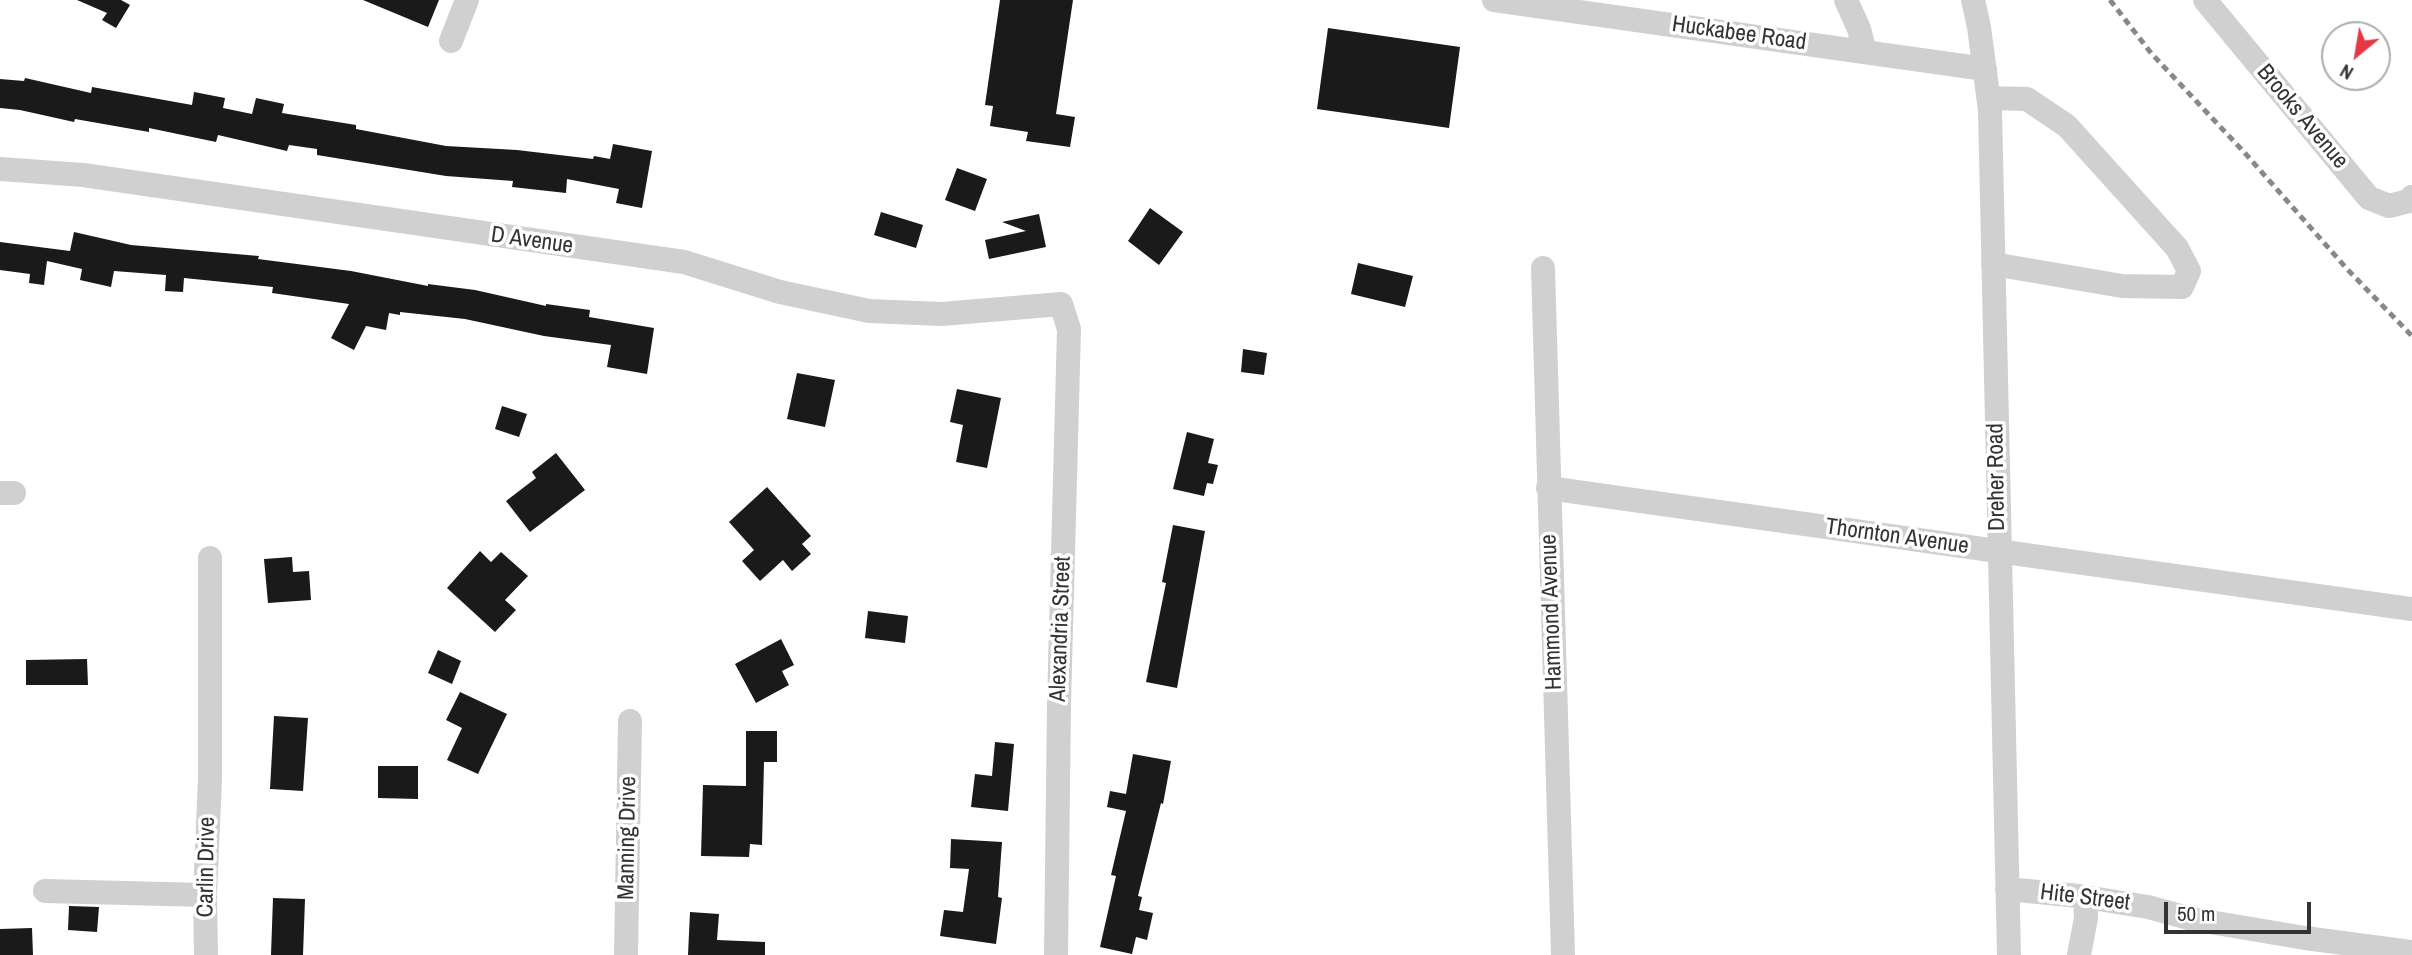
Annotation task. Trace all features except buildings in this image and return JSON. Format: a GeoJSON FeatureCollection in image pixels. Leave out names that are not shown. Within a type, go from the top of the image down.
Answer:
{"type":"FeatureCollection","features":[{"type":"Feature","properties":{"kind":"street"},"geometry":{"type":"LineString","coordinates":[[451,41],[467,0]]}},
{"type":"Feature","properties":{"kind":"street","name":"Huckabee Road"},"geometry":{"type":"LineString","coordinates":[[1494,0],[1985,69]]}},
{"type":"Feature","properties":{"kind":"street"},"geometry":{"type":"LineString","coordinates":[[1846,0],[1866,52]]}},
{"type":"Feature","properties":{"kind":"street","name":"Dreher Road"},"geometry":{"type":"LineString","coordinates":[[1973,0],[1989,99],[2009,955]]}},
{"type":"Feature","properties":{"kind":"street","name":"Brooks Avenue"},"geometry":{"type":"LineString","coordinates":[[2205,0],[2369,198],[2389,206],[2409,201],[2412,197]]}},
{"type":"Feature","properties":{"kind":"street"},"geometry":{"type":"LineString","coordinates":[[1989,99],[2027,99],[2067,126],[2177,248],[2189,271],[2182,288],[2122,286],[1993,264]]}},
{"type":"Feature","properties":{"kind":"street","name":"D Avenue"},"geometry":{"type":"LineString","coordinates":[[0,169],[83,175],[684,262],[780,292],[869,311],[942,314],[1061,304]]}},
{"type":"Feature","properties":{"kind":"street","name":"Hammond Avenue"},"geometry":{"type":"LineString","coordinates":[[1543,268],[1563,955]]}},
{"type":"Feature","properties":{"kind":"street","name":"Alexandria Street"},"geometry":{"type":"LineString","coordinates":[[1056,955],[1059,703],[1069,329],[1061,304]]}},
{"type":"Feature","properties":{"kind":"street","name":"Thornton Avenue"},"geometry":{"type":"LineString","coordinates":[[1548,488],[2412,609]]}},
{"type":"Feature","properties":{"kind":"street","name":"Carlin Drive"},"geometry":{"type":"LineString","coordinates":[[206,955],[205,895],[210,779],[210,558]]}},
{"type":"Feature","properties":{"kind":"street","name":"Manning Drive"},"geometry":{"type":"LineString","coordinates":[[626,955],[630,720]]}},
{"type":"Feature","properties":{"kind":"street","name":"Hite Street"},"geometry":{"type":"LineString","coordinates":[[2007,889],[2148,906],[2192,919],[2305,938],[2349,949],[2412,952]]}},
{"type":"Feature","properties":{"kind":"street"},"geometry":{"type":"LineString","coordinates":[[45,891],[205,895]]}},
{"type":"Feature","properties":{"kind":"street"},"geometry":{"type":"LineString","coordinates":[[2079,955],[2086,918],[2085,897]]}},
{"type":"Feature","properties":{"kind":"railway"},"geometry":{"type":"LineString","coordinates":[[2110,0],[2151,53],[2244,152],[2347,269],[2412,336]]}}]}
